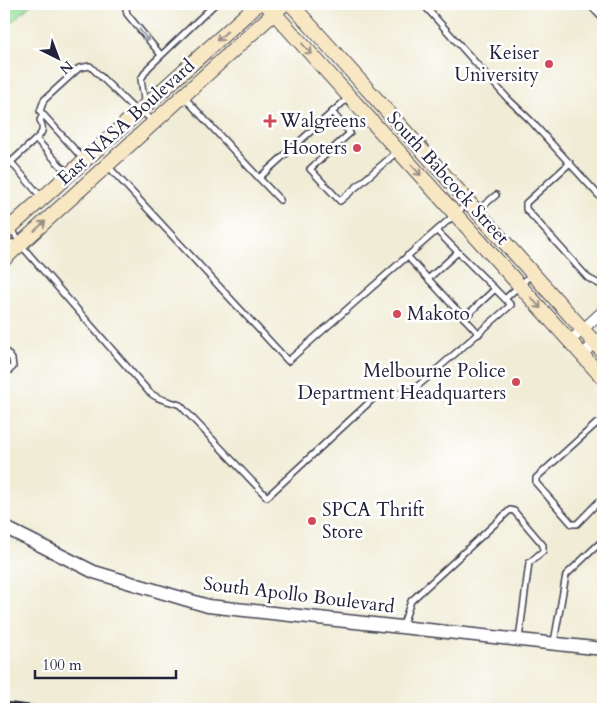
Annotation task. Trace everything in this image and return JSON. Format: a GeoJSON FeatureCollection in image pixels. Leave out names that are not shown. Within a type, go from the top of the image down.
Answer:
{"type":"FeatureCollection","features":[{"type":"Feature","properties":{"kind":"main road","name":"East NASA Boulevard"},"geometry":{"type":"LineString","coordinates":[[6,225],[42,198],[258,4]]}},
{"type":"Feature","properties":{"kind":"main road","name":"South Babcock Street"},"geometry":{"type":"LineString","coordinates":[[291,4],[583,330],[600,344]]}},
{"type":"Feature","properties":{"kind":"main road","name":"East NASA Boulevard"},"geometry":{"type":"LineString","coordinates":[[4,259],[183,96],[275,7]]}},
{"type":"Feature","properties":{"kind":"main road","name":"South Babcock Street"},"geometry":{"type":"LineString","coordinates":[[275,7],[350,97],[603,378]]}},
{"type":"Feature","properties":{"kind":"street"},"geometry":{"type":"LineString","coordinates":[[570,341],[603,311]]}},
{"type":"Feature","properties":{"kind":"street"},"geometry":{"type":"LineString","coordinates":[[582,355],[600,344]]}},
{"type":"Feature","properties":{"kind":"street","name":"South Apollo Boulevard"},"geometry":{"type":"LineString","coordinates":[[4,526],[94,572],[208,606],[603,649]]}},
{"type":"Feature","properties":{"kind":"lane"},"geometry":{"type":"LineString","coordinates":[[125,4],[127,14],[161,55]]}},
{"type":"Feature","properties":{"kind":"lane"},"geometry":{"type":"LineString","coordinates":[[141,110],[144,98],[141,79],[148,68],[215,4]]}},
{"type":"Feature","properties":{"kind":"lane"},"geometry":{"type":"LineString","coordinates":[[423,4],[508,99],[603,200]]}},
{"type":"Feature","properties":{"kind":"lane"},"geometry":{"type":"LineString","coordinates":[[589,4],[603,19]]}},
{"type":"Feature","properties":{"kind":"lane"},"geometry":{"type":"LineString","coordinates":[[84,161],[40,112],[44,100],[79,68],[90,66],[132,107],[141,110],[153,123]]}},
{"type":"Feature","properties":{"kind":"lane"},"geometry":{"type":"LineString","coordinates":[[183,96],[280,200]]}},
{"type":"Feature","properties":{"kind":"lane"},"geometry":{"type":"LineString","coordinates":[[259,178],[350,97]]}},
{"type":"Feature","properties":{"kind":"lane"},"geometry":{"type":"LineString","coordinates":[[332,112],[350,133],[310,169],[340,201],[398,150]]}},
{"type":"Feature","properties":{"kind":"lane"},"geometry":{"type":"LineString","coordinates":[[42,198],[11,162],[41,135],[43,127],[40,120],[43,115]]}},
{"type":"Feature","properties":{"kind":"lane"},"geometry":{"type":"LineString","coordinates":[[36,139],[69,174]]}},
{"type":"Feature","properties":{"kind":"lane"},"geometry":{"type":"LineString","coordinates":[[570,163],[526,203],[526,210],[588,278],[601,286],[603,285]]}},
{"type":"Feature","properties":{"kind":"lane"},"geometry":{"type":"LineString","coordinates":[[107,165],[288,361],[456,214],[496,195]]}},
{"type":"Feature","properties":{"kind":"lane"},"geometry":{"type":"LineString","coordinates":[[6,225],[20,244],[149,392],[158,399],[174,403],[185,410],[266,498],[375,397],[412,391],[511,305],[437,231]]}},
{"type":"Feature","properties":{"kind":"lane"},"geometry":{"type":"LineString","coordinates":[[4,241],[20,244]]}},
{"type":"Feature","properties":{"kind":"lane"},"geometry":{"type":"LineString","coordinates":[[428,279],[458,252]]}},
{"type":"Feature","properties":{"kind":"lane"},"geometry":{"type":"LineString","coordinates":[[407,256],[479,334]]}},
{"type":"Feature","properties":{"kind":"lane"},"geometry":{"type":"LineString","coordinates":[[505,299],[532,273]]}},
{"type":"Feature","properties":{"kind":"lane"},"geometry":{"type":"LineString","coordinates":[[464,318],[494,289]]}},
{"type":"Feature","properties":{"kind":"lane"},"geometry":{"type":"LineString","coordinates":[[4,349],[12,359],[13,367],[5,374]]}},
{"type":"Feature","properties":{"kind":"lane"},"geometry":{"type":"LineString","coordinates":[[603,426],[597,423],[536,478],[536,483],[572,524],[577,524],[603,497]]}},
{"type":"Feature","properties":{"kind":"lane"},"geometry":{"type":"LineString","coordinates":[[401,627],[411,601],[510,510],[514,511],[543,545],[543,550],[529,563],[518,640]]}},
{"type":"Feature","properties":{"kind":"lane"},"geometry":{"type":"LineString","coordinates":[[554,644],[566,575],[602,542]]}},
{"type":"Feature","properties":{"kind":"green space"},"geometry":{"type":"Polygon","coordinates":[[[4,4],[22,5],[32,4],[4,29],[4,4]]]}},
{"type":"Feature","properties":{"kind":"railway"},"geometry":{"type":"LineString","coordinates":[[4,703],[56,709]]}},
{"type":"Feature","properties":{"kind":"place","name":"Keiser University"},"geometry":{"type":"Point","coordinates":[549,64]}},
{"type":"Feature","properties":{"kind":"place","name":"Walgreens"},"geometry":{"type":"Point","coordinates":[270,121]}},
{"type":"Feature","properties":{"kind":"place","name":"Hooters"},"geometry":{"type":"Point","coordinates":[357,148]}},
{"type":"Feature","properties":{"kind":"place","name":"Makoto"},"geometry":{"type":"Point","coordinates":[397,314]}},
{"type":"Feature","properties":{"kind":"place","name":"Melbourne Police Department Headquarters"},"geometry":{"type":"Point","coordinates":[516,382]}},
{"type":"Feature","properties":{"kind":"place","name":"SPCA Thrift Store"},"geometry":{"type":"Point","coordinates":[312,521]}}]}
